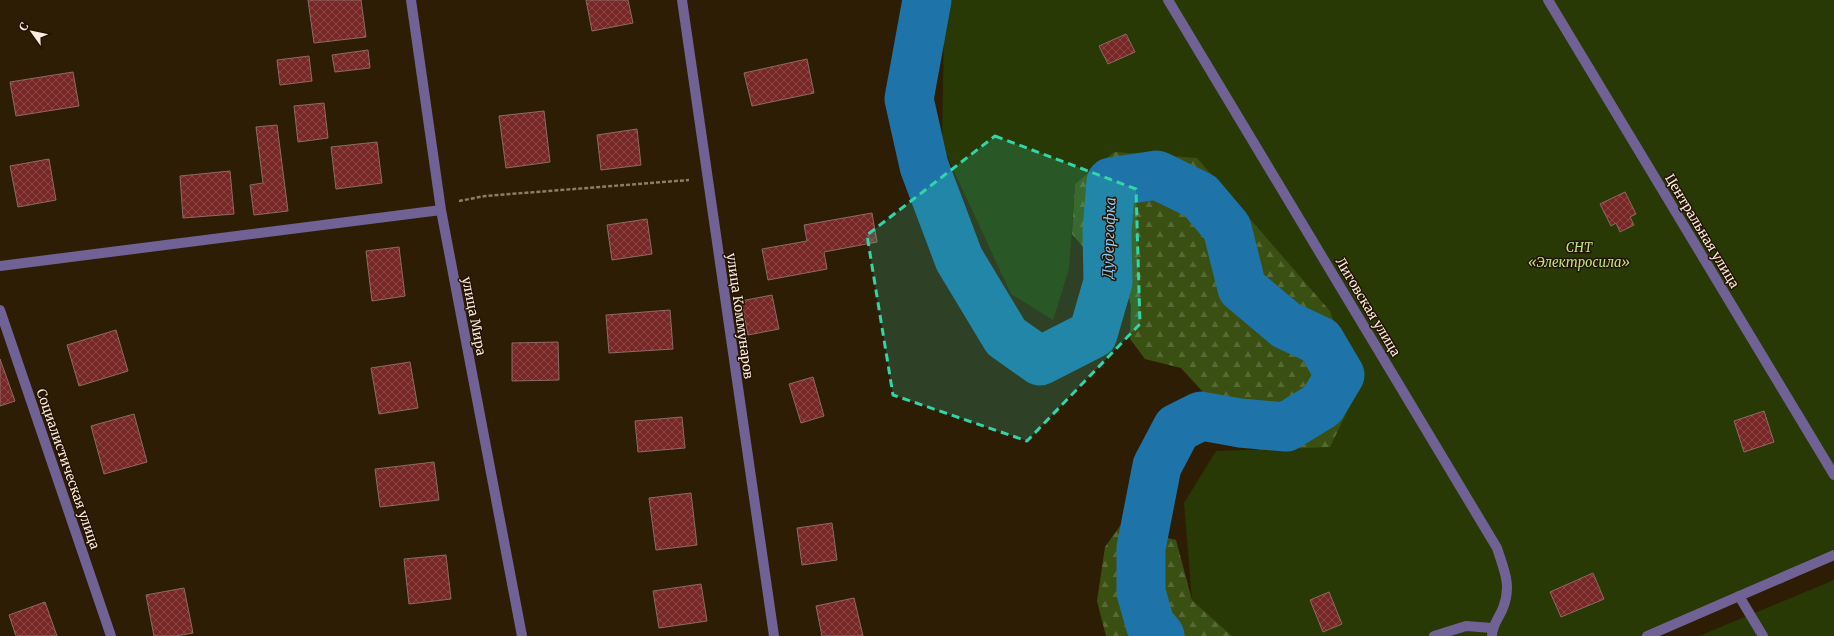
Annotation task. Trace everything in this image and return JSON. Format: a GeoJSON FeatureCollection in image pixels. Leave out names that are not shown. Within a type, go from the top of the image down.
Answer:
{"type":"FeatureCollection","features":[{"type":"Feature","properties":{"kind":"street","name":"улица Мира"},"geometry":{"type":"LineString","coordinates":[[411,0],[441,210],[522,636]]}},
{"type":"Feature","properties":{"kind":"street","name":"улица Коммунаров"},"geometry":{"type":"LineString","coordinates":[[682,0],[774,636]]}},
{"type":"Feature","properties":{"kind":"street","name":"Лиговская улица"},"geometry":{"type":"LineString","coordinates":[[1168,0],[1497,548],[1506,575],[1508,592],[1492,632]]}},
{"type":"Feature","properties":{"kind":"street","name":"Центральная улица"},"geometry":{"type":"LineString","coordinates":[[1548,0],[1834,475]]}},
{"type":"Feature","properties":{"kind":"street"},"geometry":{"type":"LineString","coordinates":[[0,266],[441,210]]}},
{"type":"Feature","properties":{"kind":"street","name":"Социалистическая улица"},"geometry":{"type":"LineString","coordinates":[[0,310],[111,636]]}},
{"type":"Feature","properties":{"kind":"street"},"geometry":{"type":"LineString","coordinates":[[1647,636],[1834,555]]}},
{"type":"Feature","properties":{"kind":"street"},"geometry":{"type":"LineString","coordinates":[[1739,596],[1763,636]]}},
{"type":"Feature","properties":{"kind":"street"},"geometry":{"type":"LineString","coordinates":[[1434,636],[1466,626],[1492,632]]}},
{"type":"Feature","properties":{"kind":"path"},"geometry":{"type":"LineString","coordinates":[[441,210],[456,201],[485,196],[707,178]]}},
{"type":"Feature","properties":{"kind":"highlighted area"},"geometry":{"type":"Polygon","coordinates":[[[995,136],[1136,189],[1140,324],[1027,441],[893,395],[867,235],[995,136]]]}},
{"type":"Feature","properties":{"kind":"green space","name":"СНТ «Электросила»"},"geometry":{"type":"Polygon","coordinates":[[[948,0],[1834,0],[1834,560],[1647,636],[1232,636],[1192,600],[1184,503],[1216,451],[1330,447],[1330,311],[1278,252],[1075,184],[1069,269],[1053,320],[1011,294],[942,145],[944,26],[948,0]]]}},
{"type":"Feature","properties":{"kind":"green space"},"geometry":{"type":"Polygon","coordinates":[[[1114,152],[1197,158],[1330,311],[1357,391],[1330,447],[1260,450],[1221,430],[1203,392],[1181,368],[1145,359],[1130,339],[1131,306],[1124,278],[1097,263],[1072,234],[1075,184],[1114,152]]]}},
{"type":"Feature","properties":{"kind":"green space"},"geometry":{"type":"Polygon","coordinates":[[[1120,526],[1176,540],[1192,600],[1232,636],[1106,636],[1097,601],[1105,547],[1120,526]]]}},
{"type":"Feature","properties":{"kind":"green space"},"geometry":{"type":"Polygon","coordinates":[[[1834,580],[1834,636],[1699,636],[1834,580]]]}},
{"type":"Feature","properties":{"kind":"building"},"geometry":{"type":"Polygon","coordinates":[[[308,0],[361,0],[366,37],[314,43],[308,0]]]}},
{"type":"Feature","properties":{"kind":"building"},"geometry":{"type":"Polygon","coordinates":[[[586,0],[628,0],[633,23],[592,31],[586,0]]]}},
{"type":"Feature","properties":{"kind":"building"},"geometry":{"type":"Polygon","coordinates":[[[1126,34],[1135,52],[1108,64],[1099,46],[1126,34]]]}},
{"type":"Feature","properties":{"kind":"building"},"geometry":{"type":"Polygon","coordinates":[[[368,50],[370,68],[335,72],[332,55],[368,50]]]}},
{"type":"Feature","properties":{"kind":"building"},"geometry":{"type":"Polygon","coordinates":[[[309,56],[312,81],[280,85],[277,60],[309,56]]]}},
{"type":"Feature","properties":{"kind":"building"},"geometry":{"type":"Polygon","coordinates":[[[807,59],[814,93],[752,106],[744,73],[807,59]]]}},
{"type":"Feature","properties":{"kind":"building"},"geometry":{"type":"Polygon","coordinates":[[[73,72],[79,106],[16,116],[10,82],[73,72]]]}},
{"type":"Feature","properties":{"kind":"building"},"geometry":{"type":"Polygon","coordinates":[[[324,103],[328,138],[298,142],[294,106],[324,103]]]}},
{"type":"Feature","properties":{"kind":"building"},"geometry":{"type":"Polygon","coordinates":[[[544,111],[550,162],[506,168],[499,116],[544,111]]]}},
{"type":"Feature","properties":{"kind":"building"},"geometry":{"type":"Polygon","coordinates":[[[277,125],[288,211],[254,215],[250,185],[263,183],[256,127],[277,125]]]}},
{"type":"Feature","properties":{"kind":"building"},"geometry":{"type":"Polygon","coordinates":[[[637,129],[641,165],[601,170],[597,135],[637,129]]]}},
{"type":"Feature","properties":{"kind":"building"},"geometry":{"type":"Polygon","coordinates":[[[377,142],[382,183],[336,189],[331,147],[377,142]]]}},
{"type":"Feature","properties":{"kind":"building"},"geometry":{"type":"Polygon","coordinates":[[[49,159],[56,200],[18,207],[10,166],[49,159]]]}},
{"type":"Feature","properties":{"kind":"building"},"geometry":{"type":"Polygon","coordinates":[[[230,171],[234,214],[183,218],[180,176],[230,171]]]}},
{"type":"Feature","properties":{"kind":"building"},"geometry":{"type":"Polygon","coordinates":[[[1625,192],[1636,214],[1630,217],[1634,225],[1620,232],[1616,223],[1611,226],[1600,204],[1625,192]]]}},
{"type":"Feature","properties":{"kind":"building"},"geometry":{"type":"Polygon","coordinates":[[[872,213],[877,242],[824,252],[827,269],[768,280],[762,249],[807,241],[804,225],[872,213]]]}},
{"type":"Feature","properties":{"kind":"building"},"geometry":{"type":"Polygon","coordinates":[[[647,219],[652,254],[612,260],[607,225],[647,219]]]}},
{"type":"Feature","properties":{"kind":"building"},"geometry":{"type":"Polygon","coordinates":[[[399,247],[405,296],[372,301],[366,251],[399,247]]]}},
{"type":"Feature","properties":{"kind":"building"},"geometry":{"type":"Polygon","coordinates":[[[772,295],[779,329],[748,335],[741,301],[772,295]]]}},
{"type":"Feature","properties":{"kind":"building"},"geometry":{"type":"Polygon","coordinates":[[[670,310],[673,349],[609,353],[606,315],[670,310]]]}},
{"type":"Feature","properties":{"kind":"building"},"geometry":{"type":"Polygon","coordinates":[[[116,330],[128,371],[79,386],[67,345],[116,330]]]}},
{"type":"Feature","properties":{"kind":"building"},"geometry":{"type":"Polygon","coordinates":[[[558,342],[559,380],[512,381],[512,343],[558,342]]]}},
{"type":"Feature","properties":{"kind":"building"},"geometry":{"type":"Polygon","coordinates":[[[0,359],[15,401],[0,406],[0,359]]]}},
{"type":"Feature","properties":{"kind":"building"},"geometry":{"type":"Polygon","coordinates":[[[410,362],[418,408],[379,414],[371,368],[410,362]]]}},
{"type":"Feature","properties":{"kind":"building"},"geometry":{"type":"Polygon","coordinates":[[[813,377],[824,416],[801,423],[789,384],[813,377]]]}},
{"type":"Feature","properties":{"kind":"building"},"geometry":{"type":"Polygon","coordinates":[[[1764,411],[1774,442],[1744,452],[1734,421],[1764,411]]]}},
{"type":"Feature","properties":{"kind":"building"},"geometry":{"type":"Polygon","coordinates":[[[134,414],[147,462],[104,474],[91,426],[134,414]]]}},
{"type":"Feature","properties":{"kind":"building"},"geometry":{"type":"Polygon","coordinates":[[[682,417],[685,448],[638,452],[635,421],[682,417]]]}},
{"type":"Feature","properties":{"kind":"building"},"geometry":{"type":"Polygon","coordinates":[[[434,462],[439,500],[380,507],[375,469],[434,462]]]}},
{"type":"Feature","properties":{"kind":"building"},"geometry":{"type":"Polygon","coordinates":[[[691,493],[697,545],[656,550],[649,498],[691,493]]]}},
{"type":"Feature","properties":{"kind":"building"},"geometry":{"type":"Polygon","coordinates":[[[832,523],[837,560],[802,565],[797,528],[832,523]]]}},
{"type":"Feature","properties":{"kind":"building"},"geometry":{"type":"Polygon","coordinates":[[[446,555],[451,599],[409,604],[404,559],[446,555]]]}},
{"type":"Feature","properties":{"kind":"building"},"geometry":{"type":"Polygon","coordinates":[[[1593,573],[1604,599],[1561,617],[1550,592],[1593,573]]]}},
{"type":"Feature","properties":{"kind":"building"},"geometry":{"type":"Polygon","coordinates":[[[701,584],[707,621],[659,628],[653,591],[701,584]]]}},
{"type":"Feature","properties":{"kind":"building"},"geometry":{"type":"Polygon","coordinates":[[[184,588],[193,633],[176,636],[154,636],[146,595],[184,588]]]}},
{"type":"Feature","properties":{"kind":"building"},"geometry":{"type":"Polygon","coordinates":[[[1329,592],[1342,624],[1323,632],[1310,600],[1329,592]]]}},
{"type":"Feature","properties":{"kind":"building"},"geometry":{"type":"Polygon","coordinates":[[[854,598],[863,636],[822,636],[816,606],[854,598]]]}},
{"type":"Feature","properties":{"kind":"building"},"geometry":{"type":"Polygon","coordinates":[[[45,602],[57,636],[16,636],[9,615],[45,602]]]}},
{"type":"Feature","properties":{"kind":"waterway","name":"Дудергофка"},"geometry":{"type":"LineString","coordinates":[[927,0],[909,99],[924,166],[959,259],[1006,337],[1040,361],[1093,334],[1108,282],[1107,231],[1111,182],[1157,175],[1200,196],[1227,228],[1242,288],[1286,325],[1320,341],[1340,375],[1322,405],[1286,427],[1240,423],[1201,416],[1177,428],[1157,466],[1141,548],[1141,592],[1150,624],[1160,636]]}}]}
